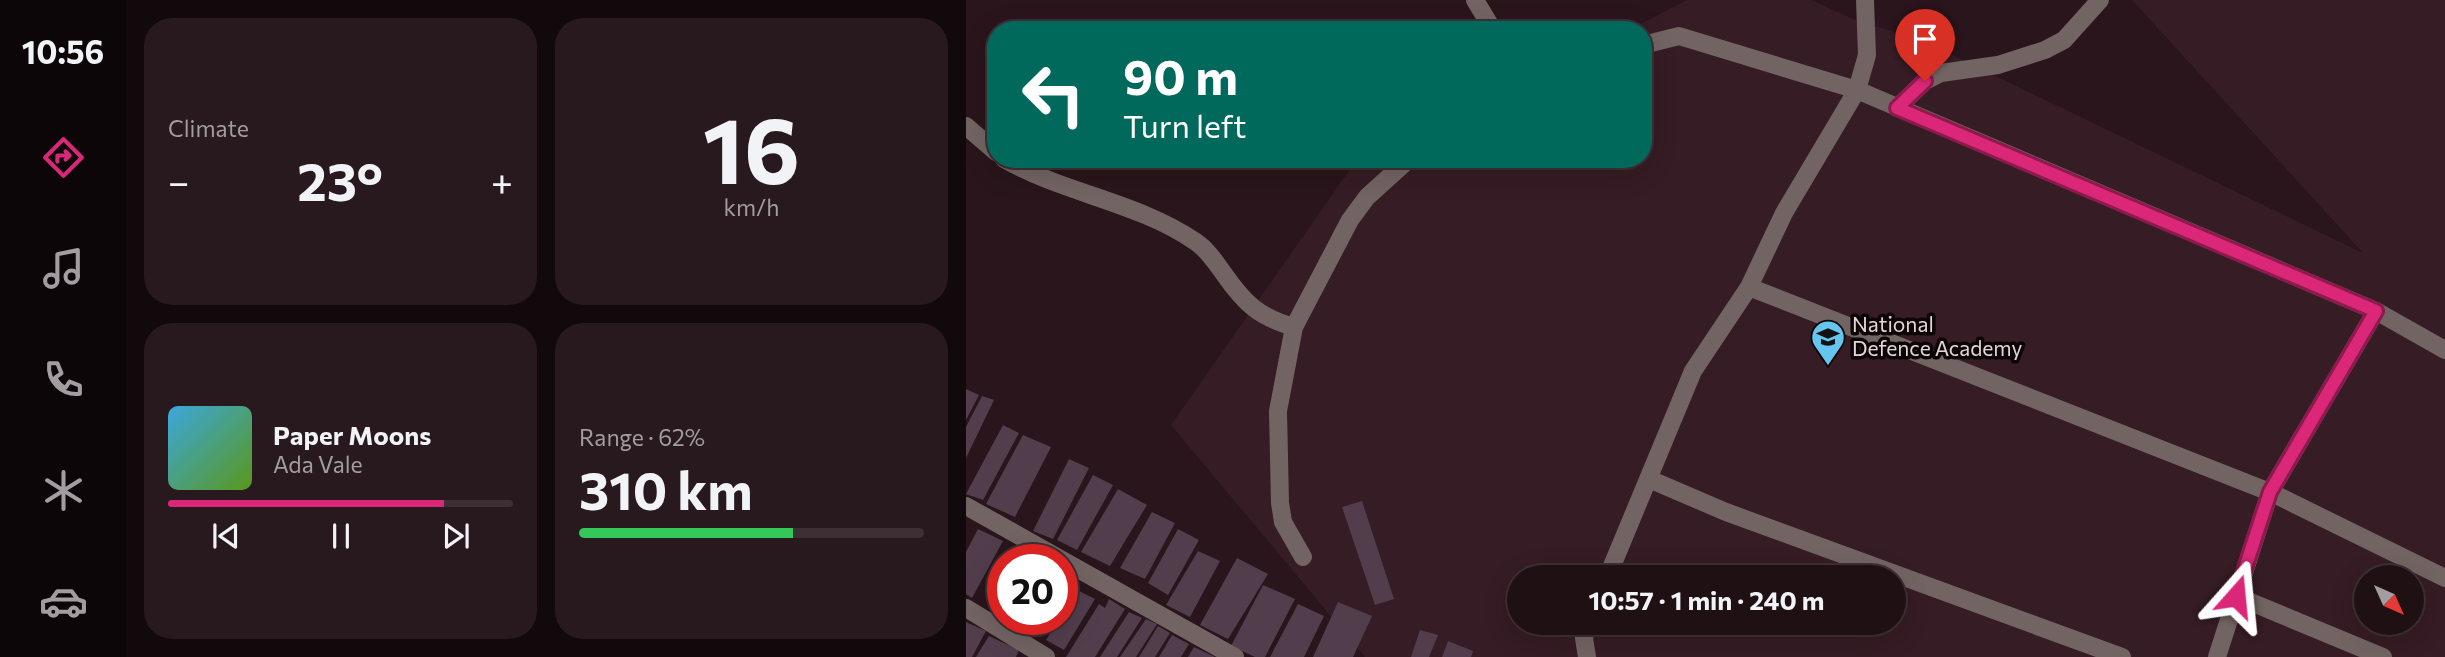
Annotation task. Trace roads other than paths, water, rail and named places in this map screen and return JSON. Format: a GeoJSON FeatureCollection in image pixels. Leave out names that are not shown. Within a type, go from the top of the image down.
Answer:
{"type":"FeatureCollection","features":[{"type":"Feature","properties":{"kind":"street"},"geometry":{"type":"LineString","coordinates":[[1475,0],[1488,21]]}},
{"type":"Feature","properties":{"kind":"street"},"geometry":{"type":"LineString","coordinates":[[1613,565],[1693,370],[1749,287],[1784,213],[1857,90],[1867,55],[1865,0]]}},
{"type":"Feature","properties":{"kind":"street"},"geometry":{"type":"LineString","coordinates":[[1897,108],[1925,81],[1941,73],[1998,65],[2045,50],[2064,40],[2099,0]]}},
{"type":"Feature","properties":{"kind":"street"},"geometry":{"type":"LineString","coordinates":[[1652,42],[1679,36],[1857,90],[2376,311],[2445,350]]}},
{"type":"Feature","properties":{"kind":"street"},"geometry":{"type":"LineString","coordinates":[[966,126],[987,144]]}},
{"type":"Feature","properties":{"kind":"street"},"geometry":{"type":"LineString","coordinates":[[1020,168],[1142,214],[1196,242],[1210,255],[1252,309],[1274,321],[1294,327]]}},
{"type":"Feature","properties":{"kind":"street"},"geometry":{"type":"LineString","coordinates":[[1303,556],[1283,522],[1280,503],[1278,411],[1294,327],[1350,220],[1367,197],[1399,168]]}},
{"type":"Feature","properties":{"kind":"street"},"geometry":{"type":"LineString","coordinates":[[1749,287],[2270,492],[2445,578]]}},
{"type":"Feature","properties":{"kind":"street"},"geometry":{"type":"LineString","coordinates":[[2217,657],[2270,492],[2376,311]]}},
{"type":"Feature","properties":{"kind":"street"},"geometry":{"type":"LineString","coordinates":[[1649,479],[1726,512],[2122,657]]}},
{"type":"Feature","properties":{"kind":"street"},"geometry":{"type":"LineString","coordinates":[[966,506],[1235,657]]}},
{"type":"Feature","properties":{"kind":"street"},"geometry":{"type":"LineString","coordinates":[[2236,596],[2383,657]]}},
{"type":"Feature","properties":{"kind":"street"},"geometry":{"type":"LineString","coordinates":[[966,608],[1046,657]]}},
{"type":"Feature","properties":{"kind":"street"},"geometry":{"type":"LineString","coordinates":[[1585,635],[1587,657]]}},
{"type":"Feature","properties":{"kind":"place","name":"National Defence Academy"},"geometry":{"type":"Point","coordinates":[1828,367]}}]}
